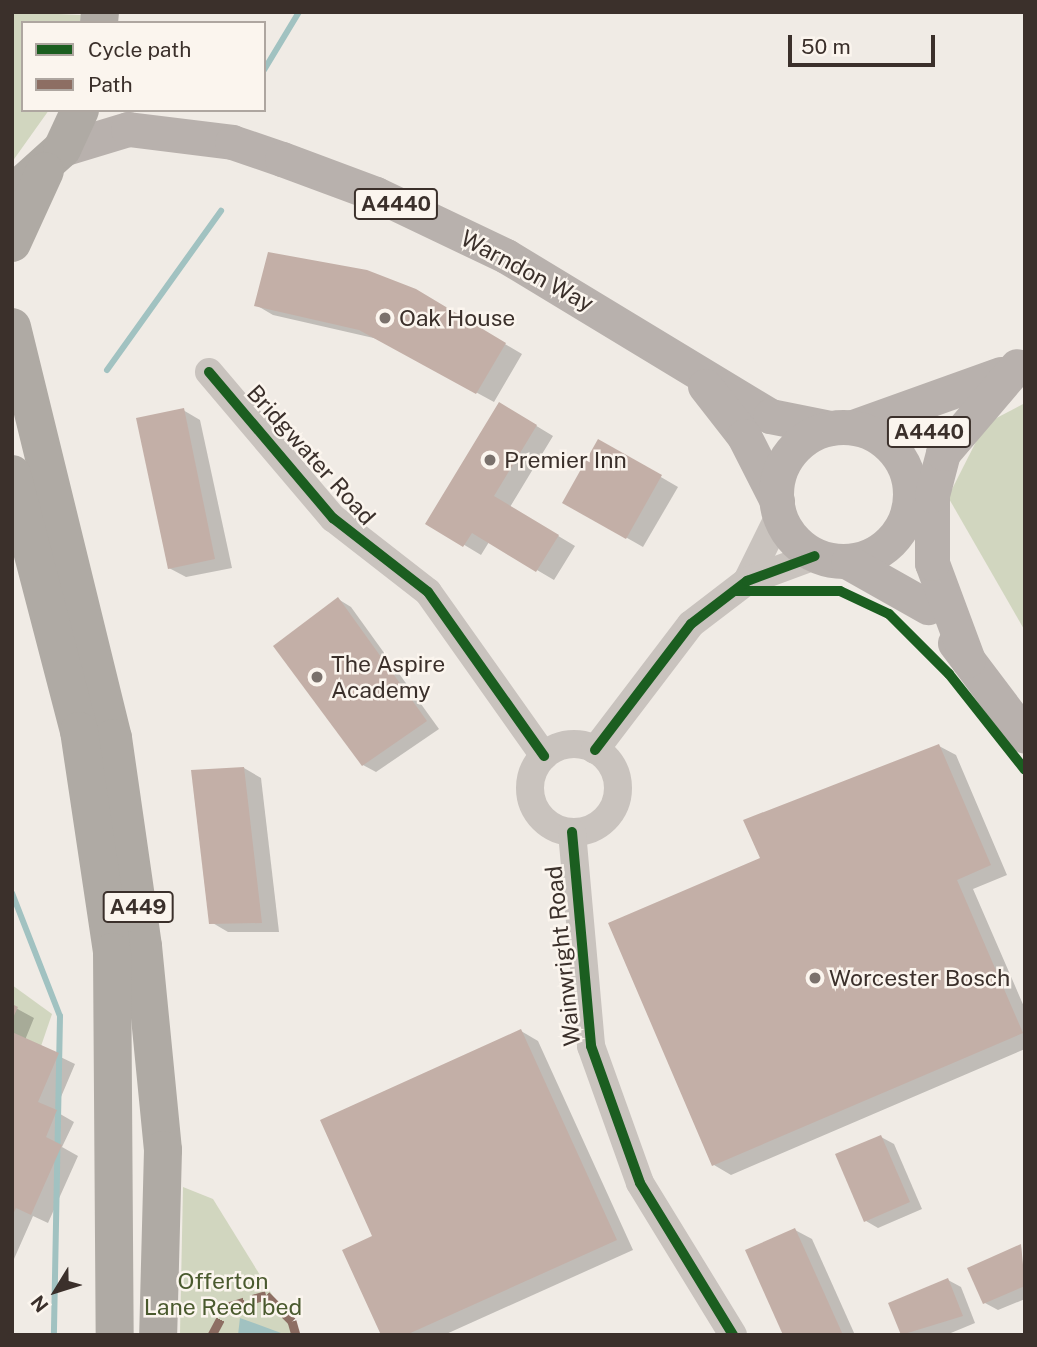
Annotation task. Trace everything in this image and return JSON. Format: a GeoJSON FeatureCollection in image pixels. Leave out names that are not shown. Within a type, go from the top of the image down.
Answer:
{"type":"FeatureCollection","features":[{"type":"Feature","properties":{"kind":"highway"},"geometry":{"type":"LineString","coordinates":[[12,243],[79,112]]}},
{"type":"Feature","properties":{"kind":"highway"},"geometry":{"type":"LineString","coordinates":[[12,194],[55,158]]}},
{"type":"Feature","properties":{"kind":"highway","name":"A449"},"geometry":{"type":"LineString","coordinates":[[12,327],[113,738],[144,946],[163,1150],[158,1335]]}},
{"type":"Feature","properties":{"kind":"highway","name":"A449"},"geometry":{"type":"LineString","coordinates":[[12,474],[79,732],[112,952],[115,1335]]}},
{"type":"Feature","properties":{"kind":"main road","name":"Warndon Way"},"geometry":{"type":"LineString","coordinates":[[180,112],[232,142],[376,194],[506,256],[694,373],[770,416],[842,428]]}},
{"type":"Feature","properties":{"kind":"main road","name":"Warndon Way"},"geometry":{"type":"LineString","coordinates":[[55,158],[128,128],[232,142]]}},
{"type":"Feature","properties":{"kind":"main road","name":"A4440"},"geometry":{"type":"LineString","coordinates":[[842,428],[965,391],[1021,365]]}},
{"type":"Feature","properties":{"kind":"main road"},"geometry":{"type":"LineString","coordinates":[[968,660],[932,563],[932,495],[943,453],[1021,365]]}},
{"type":"Feature","properties":{"kind":"main road","name":"Warndon Way"},"geometry":{"type":"LineString","coordinates":[[694,373],[744,436],[778,507]]}},
{"type":"Feature","properties":{"kind":"main road","name":"A4440"},"geometry":{"type":"LineString","coordinates":[[910,483],[932,427],[965,391]]}},
{"type":"Feature","properties":{"kind":"main road"},"geometry":{"type":"LineString","coordinates":[[928,607],[795,541],[778,507],[789,454],[842,428],[891,446],[910,483],[903,523],[905,556],[928,607],[1025,736]]}},
{"type":"Feature","properties":{"kind":"main road"},"geometry":{"type":"LineString","coordinates":[[832,559],[879,551],[903,523]]}},
{"type":"Feature","properties":{"kind":"street","name":"Bridgwater Road"},"geometry":{"type":"LineString","coordinates":[[209,372],[333,518],[428,592],[544,756]]}},
{"type":"Feature","properties":{"kind":"street"},"geometry":{"type":"LineString","coordinates":[[747,581],[778,507]]}},
{"type":"Feature","properties":{"kind":"street"},"geometry":{"type":"LineString","coordinates":[[544,756],[569,745],[595,750],[691,624],[747,581],[832,559]]}},
{"type":"Feature","properties":{"kind":"street","name":"Wainwright Road"},"geometry":{"type":"LineString","coordinates":[[544,756],[531,776],[531,799],[546,822],[572,832],[596,826],[615,804],[613,769],[595,750]]}},
{"type":"Feature","properties":{"kind":"street","name":"Wainwright Road"},"geometry":{"type":"LineString","coordinates":[[572,832],[591,1046],[646,1194],[733,1335]]}},
{"type":"Feature","properties":{"kind":"green space"},"geometry":{"type":"Polygon","coordinates":[[[12,12],[81,15],[80,21],[21,21],[21,112],[48,112],[12,162],[12,12]]]}},
{"type":"Feature","properties":{"kind":"green space"},"geometry":{"type":"Polygon","coordinates":[[[1025,403],[1025,631],[948,497],[985,424],[1025,403]]]}},
{"type":"Feature","properties":{"kind":"green space"},"geometry":{"type":"Polygon","coordinates":[[[12,985],[52,1014],[12,1131],[12,985]]]}},
{"type":"Feature","properties":{"kind":"green space","name":"Offerton Lane Reed bed"},"geometry":{"type":"Polygon","coordinates":[[[183,1187],[213,1199],[297,1335],[180,1335],[183,1187]]]}},
{"type":"Feature","properties":{"kind":"water"},"geometry":{"type":"Polygon","coordinates":[[[240,1318],[281,1333],[282,1335],[238,1335],[240,1318]]]}},
{"type":"Feature","properties":{"kind":"building","name":"Oak House"},"geometry":{"type":"Polygon","coordinates":[[[268,252],[367,270],[416,289],[506,343],[476,394],[359,330],[254,306],[268,252]]]}},
{"type":"Feature","properties":{"kind":"building","name":"Premier Inn"},"geometry":{"type":"Polygon","coordinates":[[[499,402],[537,425],[494,496],[559,535],[536,572],[472,533],[463,547],[425,524],[499,402]]]}},
{"type":"Feature","properties":{"kind":"building"},"geometry":{"type":"Polygon","coordinates":[[[184,408],[215,559],[168,569],[136,418],[184,408]]]}},
{"type":"Feature","properties":{"kind":"building"},"geometry":{"type":"Polygon","coordinates":[[[598,439],[662,475],[626,539],[562,503],[598,439]]]}},
{"type":"Feature","properties":{"kind":"building"},"geometry":{"type":"Polygon","coordinates":[[[338,597],[427,721],[362,766],[273,646],[338,597]]]}},
{"type":"Feature","properties":{"kind":"building","name":"Worcester Bosch"},"geometry":{"type":"Polygon","coordinates":[[[939,744],[991,865],[957,880],[1023,1033],[712,1166],[608,923],[760,858],[743,820],[939,744]]]}},
{"type":"Feature","properties":{"kind":"building"},"geometry":{"type":"Polygon","coordinates":[[[244,767],[262,923],[209,924],[191,770],[244,767]]]}},
{"type":"Feature","properties":{"kind":"building"},"geometry":{"type":"Polygon","coordinates":[[[12,1004],[18,1007],[12,1020],[12,1004]]]}},
{"type":"Feature","properties":{"kind":"building"},"geometry":{"type":"Polygon","coordinates":[[[521,1029],[617,1240],[406,1335],[381,1335],[342,1250],[372,1236],[320,1120],[521,1029]]]}},
{"type":"Feature","properties":{"kind":"building"},"geometry":{"type":"Polygon","coordinates":[[[12,1032],[59,1053],[38,1102],[57,1110],[46,1137],[62,1145],[31,1215],[16,1208],[12,1216],[12,1032]]]}},
{"type":"Feature","properties":{"kind":"building"},"geometry":{"type":"Polygon","coordinates":[[[881,1135],[910,1202],[864,1222],[835,1154],[881,1135]]]}},
{"type":"Feature","properties":{"kind":"building"},"geometry":{"type":"Polygon","coordinates":[[[795,1228],[843,1335],[783,1335],[745,1250],[795,1228]]]}},
{"type":"Feature","properties":{"kind":"building"},"geometry":{"type":"Polygon","coordinates":[[[1021,1244],[1025,1286],[983,1304],[967,1268],[1021,1244]]]}},
{"type":"Feature","properties":{"kind":"building"},"geometry":{"type":"Polygon","coordinates":[[[948,1278],[963,1316],[901,1335],[888,1303],[948,1278]]]}},
{"type":"Feature","properties":{"kind":"waterway"},"geometry":{"type":"LineString","coordinates":[[266,67],[299,12]]}},
{"type":"Feature","properties":{"kind":"waterway"},"geometry":{"type":"LineString","coordinates":[[107,370],[221,211]]}},
{"type":"Feature","properties":{"kind":"waterway"},"geometry":{"type":"LineString","coordinates":[[12,893],[60,1016],[54,1335]]}},
{"type":"Feature","properties":{"kind":"marked path"},"geometry":{"type":"LineString","coordinates":[[212,1335],[227,1307],[266,1295],[292,1321],[296,1335]]}},
{"type":"Feature","properties":{"kind":"cycle path"},"geometry":{"type":"LineString","coordinates":[[209,372],[333,518],[428,592],[544,756]]}},
{"type":"Feature","properties":{"kind":"cycle path"},"geometry":{"type":"LineString","coordinates":[[595,750],[691,624],[747,581],[815,556]]}},
{"type":"Feature","properties":{"kind":"cycle path"},"geometry":{"type":"LineString","coordinates":[[736,591],[840,591],[889,614],[949,674],[1025,770]]}},
{"type":"Feature","properties":{"kind":"cycle path"},"geometry":{"type":"LineString","coordinates":[[572,832],[591,1046],[640,1183],[733,1335]]}},
{"type":"Feature","properties":{"kind":"place","name":"Oak House"},"geometry":{"type":"Point","coordinates":[385,318]}},
{"type":"Feature","properties":{"kind":"place","name":"Premier Inn"},"geometry":{"type":"Point","coordinates":[490,460]}},
{"type":"Feature","properties":{"kind":"place","name":"The Aspire Academy"},"geometry":{"type":"Point","coordinates":[317,677]}},
{"type":"Feature","properties":{"kind":"place","name":"Worcester Bosch"},"geometry":{"type":"Point","coordinates":[815,978]}}]}
